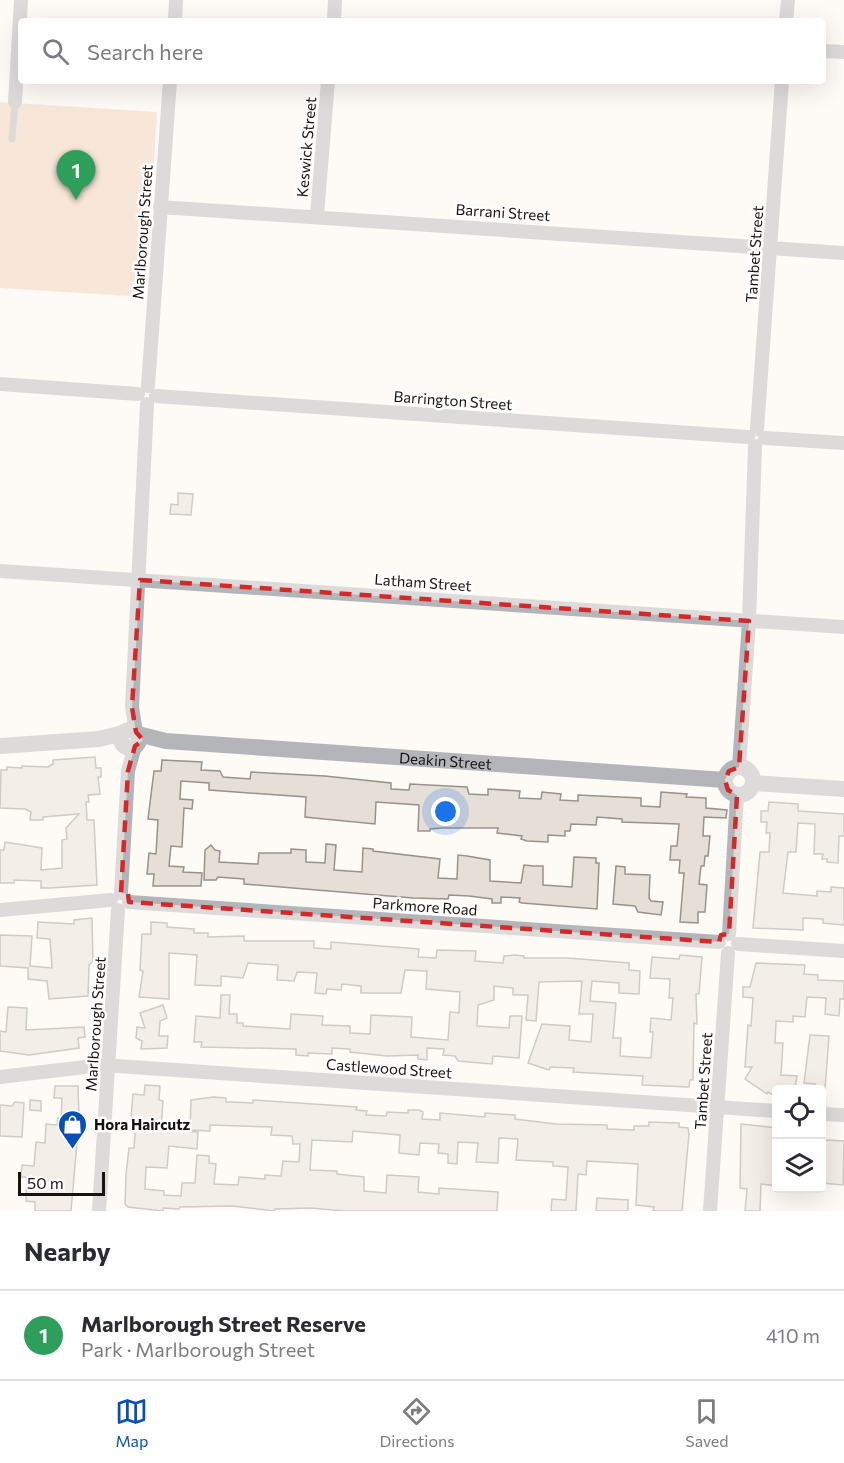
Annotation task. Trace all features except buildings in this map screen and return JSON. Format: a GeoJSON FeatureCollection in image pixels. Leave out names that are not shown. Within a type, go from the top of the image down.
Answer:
{"type":"FeatureCollection","features":[{"type":"Feature","properties":{"kind":"street"},"geometry":{"type":"LineString","coordinates":[[20,18],[21,0]]}},
{"type":"Feature","properties":{"kind":"street"},"geometry":{"type":"LineString","coordinates":[[175,18],[176,0]]}},
{"type":"Feature","properties":{"kind":"street"},"geometry":{"type":"LineString","coordinates":[[333,18],[335,0]]}},
{"type":"Feature","properties":{"kind":"street"},"geometry":{"type":"LineString","coordinates":[[786,18],[788,0]]}},
{"type":"Feature","properties":{"kind":"street"},"geometry":{"type":"LineString","coordinates":[[15,102],[18,51]]}},
{"type":"Feature","properties":{"kind":"street"},"geometry":{"type":"LineString","coordinates":[[826,51],[844,52]]}},
{"type":"Feature","properties":{"kind":"street","name":"Marlborough Street"},"geometry":{"type":"LineString","coordinates":[[99,1211],[140,580],[147,395],[170,84]]}},
{"type":"Feature","properties":{"kind":"street","name":"Keswick Street"},"geometry":{"type":"LineString","coordinates":[[317,215],[328,84]]}},
{"type":"Feature","properties":{"kind":"street","name":"Tambet Street"},"geometry":{"type":"LineString","coordinates":[[739,767],[749,621],[756,437],[772,249],[782,84]]}},
{"type":"Feature","properties":{"kind":"street","name":"Barrani Street"},"geometry":{"type":"LineString","coordinates":[[160,207],[317,215],[844,253]]}},
{"type":"Feature","properties":{"kind":"street","name":"Barrington Street"},"geometry":{"type":"LineString","coordinates":[[0,384],[844,443]]}},
{"type":"Feature","properties":{"kind":"street","name":"Latham Street"},"geometry":{"type":"LineString","coordinates":[[0,571],[844,627]]}},
{"type":"Feature","properties":{"kind":"street","name":"Deakin Street"},"geometry":{"type":"LineString","coordinates":[[0,746],[130,739],[725,780]]}},
{"type":"Feature","properties":{"kind":"street"},"geometry":{"type":"LineString","coordinates":[[739,767],[750,772],[753,783],[747,792],[737,795],[728,790],[725,780],[729,771],[739,767]]}},
{"type":"Feature","properties":{"kind":"street"},"geometry":{"type":"LineString","coordinates":[[753,783],[844,789]]}},
{"type":"Feature","properties":{"kind":"street","name":"Tambet Street"},"geometry":{"type":"LineString","coordinates":[[710,1211],[737,795]]}},
{"type":"Feature","properties":{"kind":"street","name":"Parkmore Road"},"geometry":{"type":"LineString","coordinates":[[0,910],[120,901],[844,951]]}},
{"type":"Feature","properties":{"kind":"street","name":"Castlewood Street"},"geometry":{"type":"LineString","coordinates":[[0,1077],[109,1065],[772,1111]]}},
{"type":"Feature","properties":{"kind":"street"},"geometry":{"type":"LineString","coordinates":[[826,1114],[844,1115]]}},
{"type":"Feature","properties":{"kind":"lane"},"geometry":{"type":"LineString","coordinates":[[12,139],[15,102]]}},
{"type":"Feature","properties":{"kind":"highlighted area"},"geometry":{"type":"Polygon","coordinates":[[[140,580],[749,621],[739,767],[729,771],[725,780],[728,790],[737,795],[729,934],[721,935],[719,942],[129,902],[128,894],[121,893],[128,771],[135,746],[143,740],[136,732],[132,707],[140,580]]]}},
{"type":"Feature","properties":{"kind":"shaded area"},"geometry":{"type":"Polygon","coordinates":[[[0,102],[157,112],[145,297],[0,288],[0,102]]]}},
{"type":"Feature","properties":{"kind":"place","name":"Marlborough Street Reserve"},"geometry":{"type":"Point","coordinates":[76,200]}},
{"type":"Feature","properties":{"kind":"place","name":"Hora Haircutz"},"geometry":{"type":"Point","coordinates":[73,1150]}}]}
